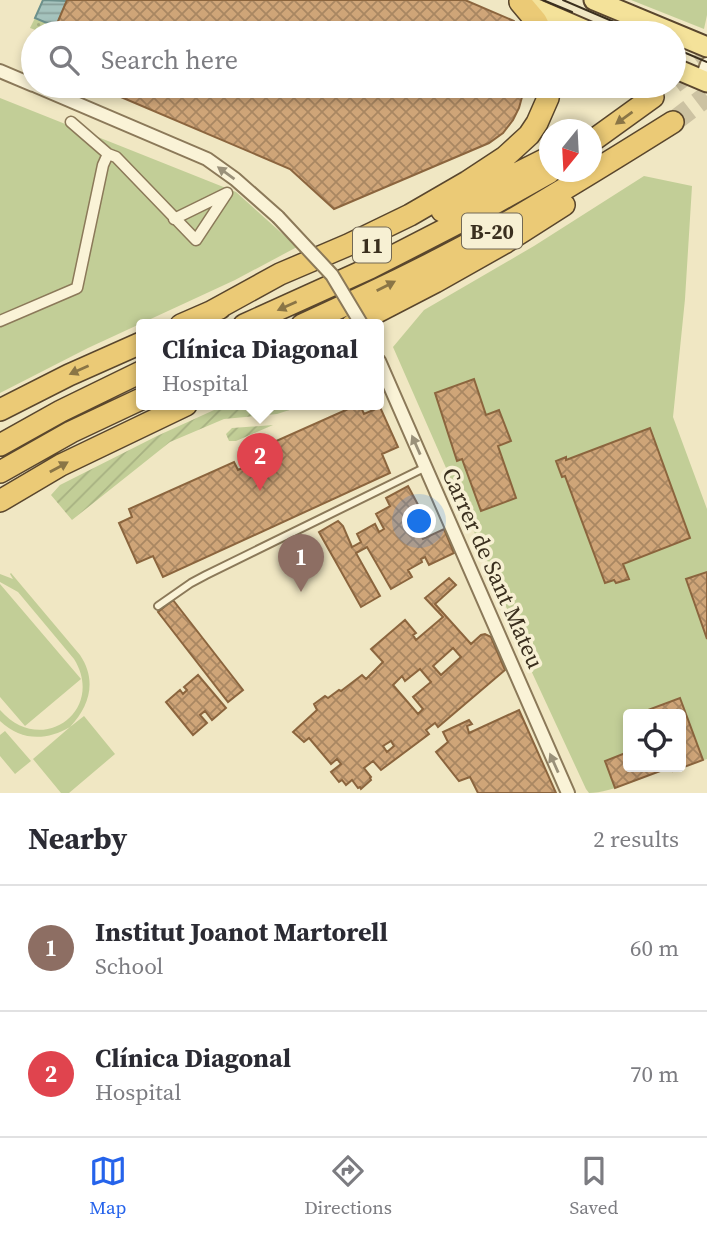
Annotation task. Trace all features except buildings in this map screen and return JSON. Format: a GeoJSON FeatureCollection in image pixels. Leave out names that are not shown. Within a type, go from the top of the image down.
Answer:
{"type":"FeatureCollection","features":[{"type":"Feature","properties":{"kind":"highway"},"geometry":{"type":"LineString","coordinates":[[518,1],[536,21]]}},
{"type":"Feature","properties":{"kind":"highway"},"geometry":{"type":"LineString","coordinates":[[195,319],[280,274],[348,246],[410,215],[495,163],[529,135],[544,110],[547,98]]}},
{"type":"Feature","properties":{"kind":"highway"},"geometry":{"type":"LineString","coordinates":[[602,133],[652,98]]}},
{"type":"Feature","properties":{"kind":"highway","name":"B-20"},"geometry":{"type":"LineString","coordinates":[[315,319],[492,231],[673,122],[622,167],[506,242],[364,319]]}},
{"type":"Feature","properties":{"kind":"highway","name":"11"},"geometry":{"type":"LineString","coordinates":[[209,313],[365,248],[473,196],[539,171]]}},
{"type":"Feature","properties":{"kind":"highway","name":"B-20"},"geometry":{"type":"LineString","coordinates":[[257,319],[370,268],[477,213],[539,174]]}},
{"type":"Feature","properties":{"kind":"highway"},"geometry":{"type":"LineString","coordinates":[[0,410],[136,345]]}},
{"type":"Feature","properties":{"kind":"highway"},"geometry":{"type":"LineString","coordinates":[[0,445],[136,374]]}},
{"type":"Feature","properties":{"kind":"highway"},"geometry":{"type":"LineString","coordinates":[[0,472],[71,432],[136,401]]}},
{"type":"Feature","properties":{"kind":"highway"},"geometry":{"type":"LineString","coordinates":[[0,501],[61,465],[176,410]]}},
{"type":"Feature","properties":{"kind":"main road"},"geometry":{"type":"LineString","coordinates":[[594,0],[644,21]]}},
{"type":"Feature","properties":{"kind":"main road"},"geometry":{"type":"LineString","coordinates":[[518,1],[564,21]]}},
{"type":"Feature","properties":{"kind":"main road"},"geometry":{"type":"LineString","coordinates":[[686,38],[707,47]]}},
{"type":"Feature","properties":{"kind":"main road"},"geometry":{"type":"LineString","coordinates":[[686,71],[705,76]]}},
{"type":"Feature","properties":{"kind":"street"},"geometry":{"type":"LineString","coordinates":[[0,71],[21,79]]}},
{"type":"Feature","properties":{"kind":"street"},"geometry":{"type":"LineString","coordinates":[[65,98],[207,159],[235,178],[278,217],[332,275],[358,319]]}},
{"type":"Feature","properties":{"kind":"street"},"geometry":{"type":"LineString","coordinates":[[71,122],[108,154],[116,157],[174,219],[196,240],[227,193],[174,219]]}},
{"type":"Feature","properties":{"kind":"street"},"geometry":{"type":"LineString","coordinates":[[0,321],[77,288],[103,165],[108,154]]}},
{"type":"Feature","properties":{"kind":"street","name":"Carrer de Sant Mateu"},"geometry":{"type":"LineString","coordinates":[[384,371],[568,793]]}},
{"type":"Feature","properties":{"kind":"lane"},"geometry":{"type":"LineString","coordinates":[[158,606],[206,575],[426,467]]}},
{"type":"Feature","properties":{"kind":"green space"},"geometry":{"type":"Polygon","coordinates":[[[631,0],[707,0],[704,29],[631,0]]]}},
{"type":"Feature","properties":{"kind":"green space"},"geometry":{"type":"Polygon","coordinates":[[[0,98],[236,192],[297,247],[235,280],[151,319],[136,319],[136,326],[0,393],[0,98]]]}},
{"type":"Feature","properties":{"kind":"green space"},"geometry":{"type":"Polygon","coordinates":[[[644,176],[692,186],[685,299],[673,417],[707,509],[707,759],[686,766],[686,709],[623,709],[623,772],[657,772],[619,787],[589,793],[586,789],[529,666],[500,591],[393,347],[424,310],[534,246],[644,176]]]}},
{"type":"Feature","properties":{"kind":"green space"},"geometry":{"type":"Polygon","coordinates":[[[214,410],[289,410],[277,414],[224,419],[170,442],[72,520],[51,495],[60,485],[214,410]]]}},
{"type":"Feature","properties":{"kind":"green space"},"geometry":{"type":"Polygon","coordinates":[[[273,425],[236,441],[229,441],[226,434],[232,428],[273,425]]]}},
{"type":"Feature","properties":{"kind":"green space"},"geometry":{"type":"Polygon","coordinates":[[[11,573],[80,655],[88,674],[89,692],[77,719],[70,727],[52,735],[25,735],[8,728],[0,721],[0,710],[17,724],[34,729],[50,728],[65,722],[76,710],[82,695],[82,678],[74,659],[18,592],[0,582],[0,574],[13,579],[11,573]]]}},
{"type":"Feature","properties":{"kind":"green space"},"geometry":{"type":"Polygon","coordinates":[[[0,584],[81,679],[25,726],[0,697],[0,584]]]}},
{"type":"Feature","properties":{"kind":"green space"},"geometry":{"type":"Polygon","coordinates":[[[84,716],[115,754],[69,793],[61,793],[33,759],[84,716]]]}},
{"type":"Feature","properties":{"kind":"green space"},"geometry":{"type":"Polygon","coordinates":[[[5,731],[31,761],[15,774],[0,756],[0,735],[5,731]]]}},
{"type":"Feature","properties":{"kind":"water"},"geometry":{"type":"Polygon","coordinates":[[[43,0],[67,1],[59,21],[35,18],[43,0]]]}},
{"type":"Feature","properties":{"kind":"tunnel"},"geometry":{"type":"LineString","coordinates":[[686,74],[707,59]]}},
{"type":"Feature","properties":{"kind":"tunnel"},"geometry":{"type":"LineString","coordinates":[[673,122],[707,96]]}},
{"type":"Feature","properties":{"kind":"tram line"},"geometry":{"type":"LineString","coordinates":[[543,0],[572,12]]}},
{"type":"Feature","properties":{"kind":"tram line"},"geometry":{"type":"LineString","coordinates":[[563,0],[612,21]]}},
{"type":"Feature","properties":{"kind":"tram line"},"geometry":{"type":"LineString","coordinates":[[686,53],[707,62]]}},
{"type":"Feature","properties":{"kind":"place","name":"Clínica Diagonal"},"geometry":{"type":"Point","coordinates":[260,491]}},
{"type":"Feature","properties":{"kind":"place","name":"Institut Joanot Martorell"},"geometry":{"type":"Point","coordinates":[301,592]}}]}
